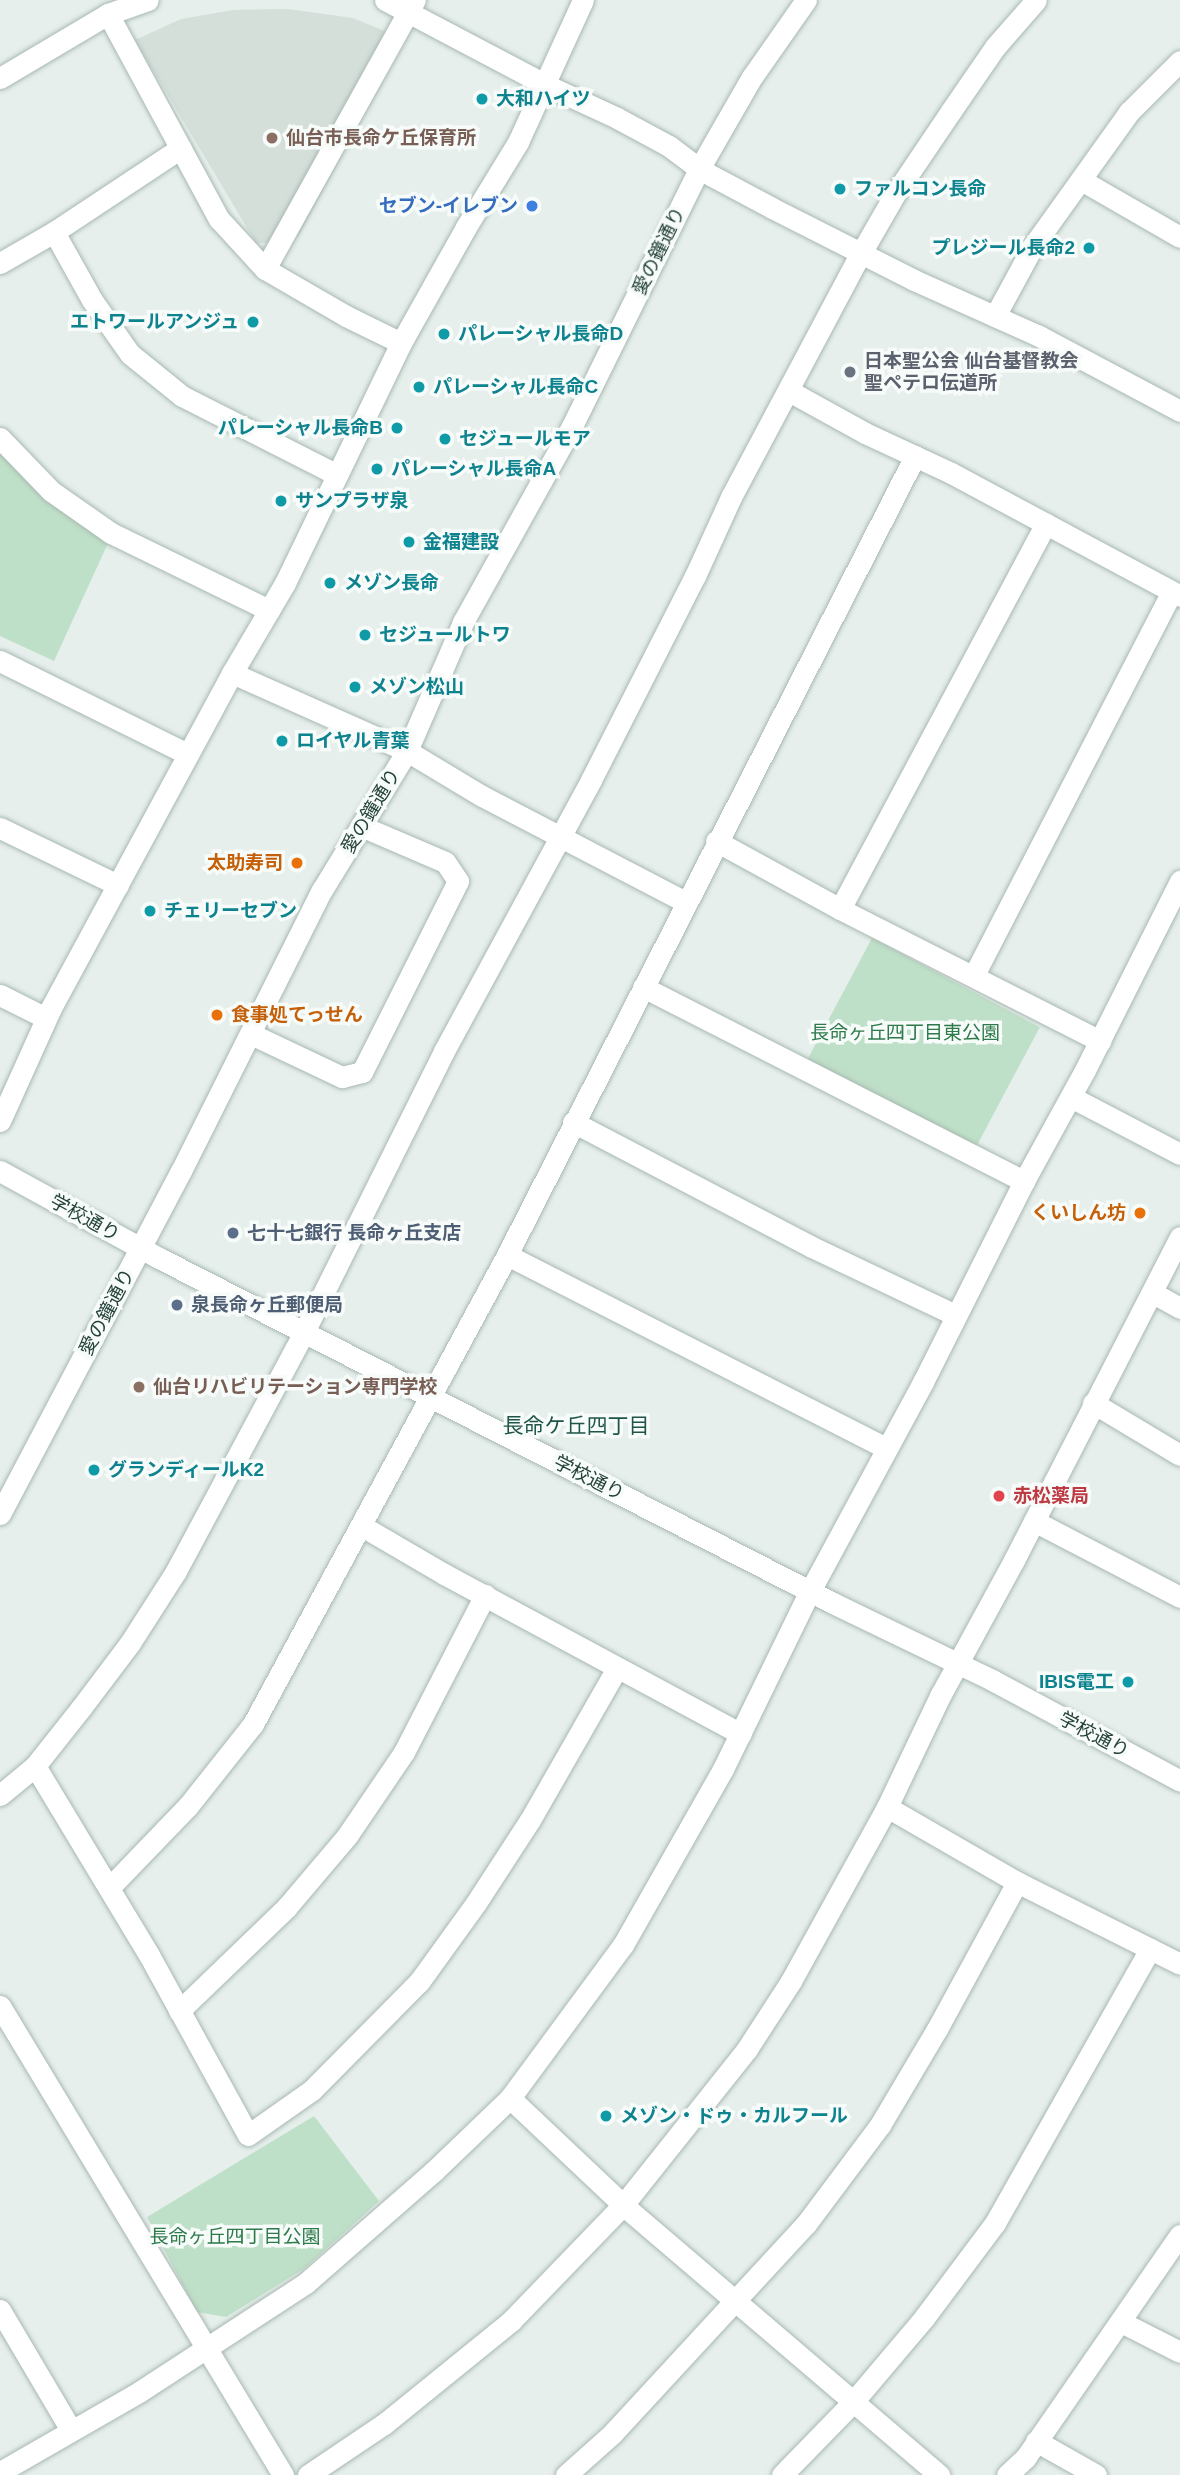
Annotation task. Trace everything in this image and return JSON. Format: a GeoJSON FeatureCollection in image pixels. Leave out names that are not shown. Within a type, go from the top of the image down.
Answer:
{"type":"FeatureCollection","features":[{"type":"Feature","properties":{"kind":"street"},"geometry":{"type":"LineString","coordinates":[[0,78],[108,14],[148,0]]}},
{"type":"Feature","properties":{"kind":"street"},"geometry":{"type":"LineString","coordinates":[[385,0],[412,5],[546,85],[669,146],[699,169],[861,253],[995,316],[1180,411]]}},
{"type":"Feature","properties":{"kind":"street"},"geometry":{"type":"LineString","coordinates":[[0,1121],[46,1018],[187,754],[269,610],[401,343],[466,227],[518,142],[583,0]]}},
{"type":"Feature","properties":{"kind":"street","name":"愛の鐘通り"},"geometry":{"type":"LineString","coordinates":[[0,1514],[251,1034],[322,890],[407,751],[463,622],[572,426],[699,169],[752,77],[806,0]]}},
{"type":"Feature","properties":{"kind":"street"},"geometry":{"type":"LineString","coordinates":[[0,1795],[35,1766],[130,1643],[176,1571],[304,1332],[444,1051],[561,838],[695,576],[732,497],[861,253],[895,194],[995,47],[1035,0]]}},
{"type":"Feature","properties":{"kind":"street"},"geometry":{"type":"LineString","coordinates":[[265,270],[412,5]]}},
{"type":"Feature","properties":{"kind":"street"},"geometry":{"type":"LineString","coordinates":[[108,14],[219,219],[265,270],[346,316],[401,343]]}},
{"type":"Feature","properties":{"kind":"street"},"geometry":{"type":"LineString","coordinates":[[995,316],[1033,246],[1129,112],[1180,61]]}},
{"type":"Feature","properties":{"kind":"street"},"geometry":{"type":"LineString","coordinates":[[0,263],[54,232],[181,148]]}},
{"type":"Feature","properties":{"kind":"street"},"geometry":{"type":"LineString","coordinates":[[1081,180],[1180,237]]}},
{"type":"Feature","properties":{"kind":"street"},"geometry":{"type":"LineString","coordinates":[[54,232],[92,300],[130,354],[182,396],[336,474]]}},
{"type":"Feature","properties":{"kind":"street"},"geometry":{"type":"LineString","coordinates":[[789,391],[1176,594],[974,975]]}},
{"type":"Feature","properties":{"kind":"street"},"geometry":{"type":"LineString","coordinates":[[0,438],[51,491],[111,533],[269,610]]}},
{"type":"Feature","properties":{"kind":"street"},"geometry":{"type":"LineString","coordinates":[[109,1888],[188,1806],[253,1724],[507,1255],[716,841],[915,456]]}},
{"type":"Feature","properties":{"kind":"street"},"geometry":{"type":"LineString","coordinates":[[840,909],[1046,524]]}},
{"type":"Feature","properties":{"kind":"street"},"geometry":{"type":"LineString","coordinates":[[0,661],[187,754]]}},
{"type":"Feature","properties":{"kind":"street"},"geometry":{"type":"LineString","coordinates":[[232,673],[407,751],[561,838],[686,902]]}},
{"type":"Feature","properties":{"kind":"street"},"geometry":{"type":"LineString","coordinates":[[251,1034],[342,1077],[362,1072],[458,881],[445,862],[362,826]]}},
{"type":"Feature","properties":{"kind":"street"},"geometry":{"type":"LineString","coordinates":[[0,828],[118,885]]}},
{"type":"Feature","properties":{"kind":"street"},"geometry":{"type":"LineString","coordinates":[[716,841],[840,909],[1100,1041]]}},
{"type":"Feature","properties":{"kind":"street"},"geometry":{"type":"LineString","coordinates":[[0,2472],[204,2349],[306,2283],[435,2171],[510,2098],[623,1945],[681,1846],[741,1734],[810,1591],[1024,1181],[1071,1097],[1180,881]]}},
{"type":"Feature","properties":{"kind":"street"},"geometry":{"type":"LineString","coordinates":[[643,986],[768,1053],[1024,1181]]}},
{"type":"Feature","properties":{"kind":"street"},"geometry":{"type":"LineString","coordinates":[[0,995],[46,1018]]}},
{"type":"Feature","properties":{"kind":"street"},"geometry":{"type":"LineString","coordinates":[[1071,1097],[1180,1154]]}},
{"type":"Feature","properties":{"kind":"street"},"geometry":{"type":"LineString","coordinates":[[573,1122],[812,1247],[955,1315]]}},
{"type":"Feature","properties":{"kind":"street","name":"学校通り"},"geometry":{"type":"LineString","coordinates":[[0,1171],[140,1248],[430,1397],[810,1591],[957,1662],[1180,1782]]}},
{"type":"Feature","properties":{"kind":"street"},"geometry":{"type":"LineString","coordinates":[[308,2475],[384,2424],[511,2321],[623,2205],[747,2049],[791,1981],[887,1807],[957,1662],[1034,1521],[1180,1237]]}},
{"type":"Feature","properties":{"kind":"street"},"geometry":{"type":"LineString","coordinates":[[507,1255],[886,1448]]}},
{"type":"Feature","properties":{"kind":"street"},"geometry":{"type":"LineString","coordinates":[[1153,1293],[1180,1308]]}},
{"type":"Feature","properties":{"kind":"street"},"geometry":{"type":"LineString","coordinates":[[1093,1403],[1180,1455]]}},
{"type":"Feature","properties":{"kind":"street"},"geometry":{"type":"LineString","coordinates":[[1034,1521],[1180,1597]]}},
{"type":"Feature","properties":{"kind":"street"},"geometry":{"type":"LineString","coordinates":[[362,1526],[741,1734]]}},
{"type":"Feature","properties":{"kind":"street"},"geometry":{"type":"LineString","coordinates":[[179,2011],[286,1908],[347,1836],[404,1752],[485,1595]]}},
{"type":"Feature","properties":{"kind":"street"},"geometry":{"type":"LineString","coordinates":[[35,1766],[109,1888],[248,2135],[312,2090],[371,2034],[427,1971],[530,1820],[617,1668]]}},
{"type":"Feature","properties":{"kind":"street"},"geometry":{"type":"LineString","coordinates":[[887,1807],[1017,1882],[1180,1964]]}},
{"type":"Feature","properties":{"kind":"street"},"geometry":{"type":"LineString","coordinates":[[566,2475],[612,2434],[806,2224],[880,2125],[937,2029],[1017,1882]]}},
{"type":"Feature","properties":{"kind":"street"},"geometry":{"type":"LineString","coordinates":[[782,2475],[853,2402],[924,2318],[995,2222],[1150,1949]]}},
{"type":"Feature","properties":{"kind":"street"},"geometry":{"type":"LineString","coordinates":[[0,2006],[204,2349],[283,2475]]}},
{"type":"Feature","properties":{"kind":"street"},"geometry":{"type":"LineString","coordinates":[[510,2098],[623,2205],[939,2475]]}},
{"type":"Feature","properties":{"kind":"street"},"geometry":{"type":"LineString","coordinates":[[1007,2475],[1036,2441],[1180,2235]]}},
{"type":"Feature","properties":{"kind":"street"},"geometry":{"type":"LineString","coordinates":[[0,2309],[71,2430]]}},
{"type":"Feature","properties":{"kind":"street"},"geometry":{"type":"LineString","coordinates":[[1121,2322],[1180,2352]]}},
{"type":"Feature","properties":{"kind":"street"},"geometry":{"type":"LineString","coordinates":[[1036,2441],[1096,2475]]}},
{"type":"Feature","properties":{"kind":"shaded area","name":"仙台市長命ケ丘保育所"},"geometry":{"type":"Polygon","coordinates":[[[288,9],[353,18],[404,39],[298,237],[279,243],[256,243],[135,40],[181,19],[233,10],[288,9]]]}},
{"type":"Feature","properties":{"kind":"green space"},"geometry":{"type":"Polygon","coordinates":[[[0,447],[109,541],[54,661],[0,636],[0,447]]]}},
{"type":"Feature","properties":{"kind":"green space","name":"長命ヶ丘四丁目東公園"},"geometry":{"type":"Polygon","coordinates":[[[872,938],[1040,1027],[975,1148],[808,1059],[872,938]]]}},
{"type":"Feature","properties":{"kind":"green space","name":"長命ヶ丘四丁目公園"},"geometry":{"type":"Polygon","coordinates":[[[314,2116],[379,2201],[305,2268],[226,2317],[197,2312],[147,2217],[314,2116]]]}},
{"type":"Feature","properties":{"kind":"place","name":"大和ハイツ"},"geometry":{"type":"Point","coordinates":[482,99]}},
{"type":"Feature","properties":{"kind":"place","name":"仙台市長命ケ丘保育所"},"geometry":{"type":"Point","coordinates":[272,138]}},
{"type":"Feature","properties":{"kind":"place","name":"ファルコン長命"},"geometry":{"type":"Point","coordinates":[840,189]}},
{"type":"Feature","properties":{"kind":"place","name":"セブン-イレブン"},"geometry":{"type":"Point","coordinates":[532,206]}},
{"type":"Feature","properties":{"kind":"place","name":"プレジール長命2"},"geometry":{"type":"Point","coordinates":[1089,248]}},
{"type":"Feature","properties":{"kind":"place","name":"エトワールアンジュ"},"geometry":{"type":"Point","coordinates":[253,322]}},
{"type":"Feature","properties":{"kind":"place","name":"パレーシャル長命D"},"geometry":{"type":"Point","coordinates":[444,334]}},
{"type":"Feature","properties":{"kind":"place","name":"日本聖公会 仙台基督教会 聖ペテロ伝道所"},"geometry":{"type":"Point","coordinates":[850,372]}},
{"type":"Feature","properties":{"kind":"place","name":"パレーシャル長命C"},"geometry":{"type":"Point","coordinates":[419,387]}},
{"type":"Feature","properties":{"kind":"place","name":"パレーシャル長命B"},"geometry":{"type":"Point","coordinates":[397,428]}},
{"type":"Feature","properties":{"kind":"place","name":"セジュールモア"},"geometry":{"type":"Point","coordinates":[445,439]}},
{"type":"Feature","properties":{"kind":"place","name":"パレーシャル長命A"},"geometry":{"type":"Point","coordinates":[377,469]}},
{"type":"Feature","properties":{"kind":"place","name":"サンプラザ泉"},"geometry":{"type":"Point","coordinates":[281,501]}},
{"type":"Feature","properties":{"kind":"place","name":"金福建設"},"geometry":{"type":"Point","coordinates":[409,542]}},
{"type":"Feature","properties":{"kind":"place","name":"メゾン長命"},"geometry":{"type":"Point","coordinates":[330,583]}},
{"type":"Feature","properties":{"kind":"place","name":"セジュールトワ"},"geometry":{"type":"Point","coordinates":[365,635]}},
{"type":"Feature","properties":{"kind":"place","name":"メゾン松山"},"geometry":{"type":"Point","coordinates":[355,687]}},
{"type":"Feature","properties":{"kind":"place","name":"ロイヤル青葉"},"geometry":{"type":"Point","coordinates":[282,741]}},
{"type":"Feature","properties":{"kind":"place","name":"太助寿司"},"geometry":{"type":"Point","coordinates":[297,863]}},
{"type":"Feature","properties":{"kind":"place","name":"チェリーセブン"},"geometry":{"type":"Point","coordinates":[150,911]}},
{"type":"Feature","properties":{"kind":"place","name":"食事処てっせん"},"geometry":{"type":"Point","coordinates":[217,1015]}},
{"type":"Feature","properties":{"kind":"place","name":"くいしん坊"},"geometry":{"type":"Point","coordinates":[1140,1213]}},
{"type":"Feature","properties":{"kind":"place","name":"七十七銀行 長命ヶ丘支店"},"geometry":{"type":"Point","coordinates":[233,1233]}},
{"type":"Feature","properties":{"kind":"place","name":"泉長命ヶ丘郵便局"},"geometry":{"type":"Point","coordinates":[177,1305]}},
{"type":"Feature","properties":{"kind":"place","name":"仙台リハビリテーション専門学校"},"geometry":{"type":"Point","coordinates":[139,1387]}},
{"type":"Feature","properties":{"kind":"place","name":"グランディールK2"},"geometry":{"type":"Point","coordinates":[94,1470]}},
{"type":"Feature","properties":{"kind":"place","name":"赤松薬局"},"geometry":{"type":"Point","coordinates":[999,1496]}},
{"type":"Feature","properties":{"kind":"place","name":"IBIS電工"},"geometry":{"type":"Point","coordinates":[1128,1682]}},
{"type":"Feature","properties":{"kind":"place","name":"メゾン・ドゥ・カルフール"},"geometry":{"type":"Point","coordinates":[606,2116]}},
{"type":"Feature","properties":{"kind":"district","name":"長命ケ丘四丁目"},"geometry":{"type":"Point","coordinates":[576,1426]}}]}
